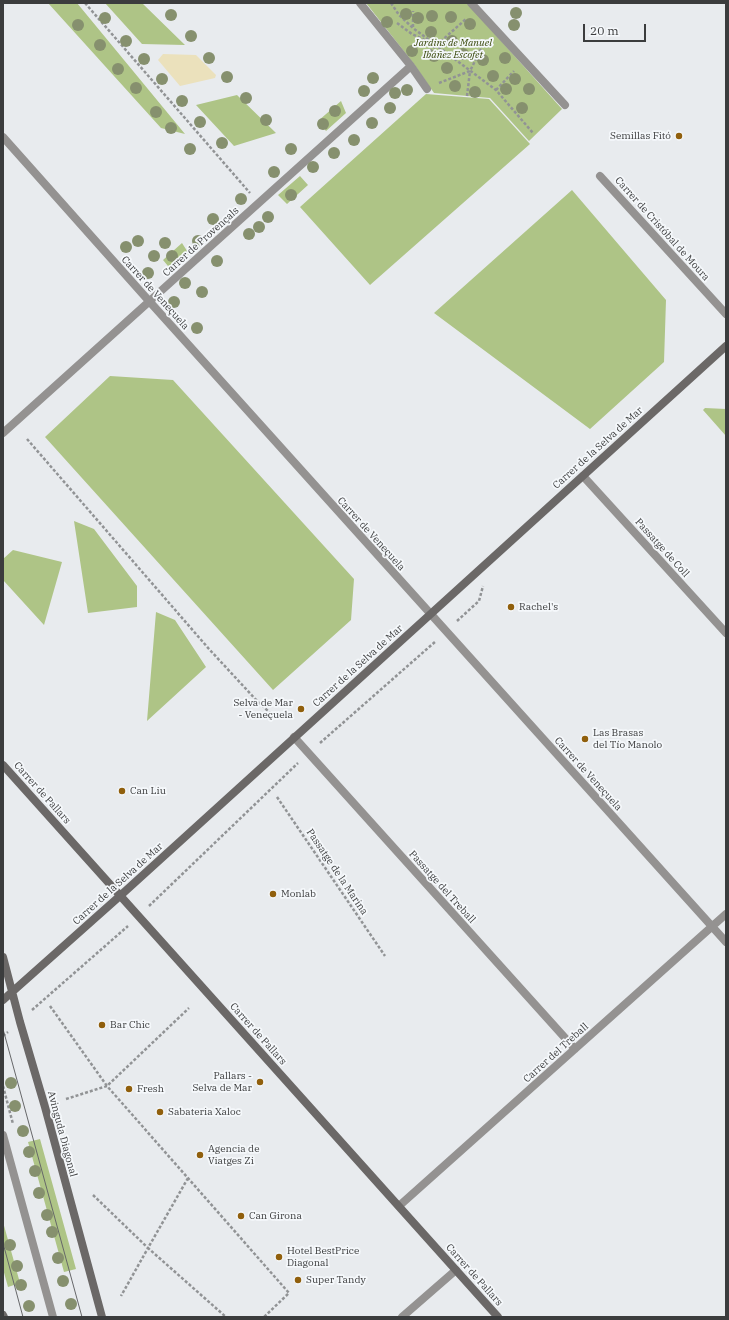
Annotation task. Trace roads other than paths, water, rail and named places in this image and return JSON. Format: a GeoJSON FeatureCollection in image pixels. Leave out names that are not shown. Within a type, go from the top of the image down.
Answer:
{"type":"FeatureCollection","features":[{"type":"Feature","properties":{"kind":"street"},"geometry":{"type":"LineString","coordinates":[[360,3],[411,66],[427,90]]}},
{"type":"Feature","properties":{"kind":"street"},"geometry":{"type":"LineString","coordinates":[[484,3],[474,6],[565,105]]}},
{"type":"Feature","properties":{"kind":"street","name":"Carrer de Provençals"},"geometry":{"type":"LineString","coordinates":[[3,433],[411,66]]}},
{"type":"Feature","properties":{"kind":"street","name":"Carrer de Veneçuela"},"geometry":{"type":"LineString","coordinates":[[3,137],[726,942]]}},
{"type":"Feature","properties":{"kind":"street","name":"Carrer de Cristóbal de Moura"},"geometry":{"type":"LineString","coordinates":[[600,176],[726,314]]}},
{"type":"Feature","properties":{"kind":"street","name":"Carrer de la Selva de Mar"},"geometry":{"type":"LineString","coordinates":[[3,1000],[121,895],[726,346]]}},
{"type":"Feature","properties":{"kind":"street","name":"Passatge de Coll"},"geometry":{"type":"LineString","coordinates":[[583,476],[726,633]]}},
{"type":"Feature","properties":{"kind":"street","name":"Passatge del Treball"},"geometry":{"type":"LineString","coordinates":[[294,737],[575,1049]]}},
{"type":"Feature","properties":{"kind":"street","name":"Carrer de Pallars"},"geometry":{"type":"LineString","coordinates":[[3,765],[498,1317]]}},
{"type":"Feature","properties":{"kind":"street","name":"Carrer del Treball"},"geometry":{"type":"LineString","coordinates":[[399,1206],[726,914]]}},
{"type":"Feature","properties":{"kind":"street","name":"Avinguda Diagonal"},"geometry":{"type":"LineString","coordinates":[[3,957],[102,1317]]}},
{"type":"Feature","properties":{"kind":"street"},"geometry":{"type":"LineString","coordinates":[[3,1134],[53,1317]]}},
{"type":"Feature","properties":{"kind":"street"},"geometry":{"type":"LineString","coordinates":[[402,1317],[456,1270]]}},
{"type":"Feature","properties":{"kind":"tram line"},"geometry":{"type":"LineString","coordinates":[[3,1029],[82,1317]]}},
{"type":"Feature","properties":{"kind":"tram line"},"geometry":{"type":"LineString","coordinates":[[3,1243],[23,1317]]}},
{"type":"Feature","properties":{"kind":"place","name":"Semillas Fitó"},"geometry":{"type":"Point","coordinates":[679,136]}},
{"type":"Feature","properties":{"kind":"place","name":"Rachel's"},"geometry":{"type":"Point","coordinates":[511,607]}},
{"type":"Feature","properties":{"kind":"place","name":"Selva de Mar - Veneçuela"},"geometry":{"type":"Point","coordinates":[301,709]}},
{"type":"Feature","properties":{"kind":"place","name":"Las Brasas del Tío Manolo"},"geometry":{"type":"Point","coordinates":[585,739]}},
{"type":"Feature","properties":{"kind":"place","name":"Can Liu"},"geometry":{"type":"Point","coordinates":[122,791]}},
{"type":"Feature","properties":{"kind":"place","name":"Monlab"},"geometry":{"type":"Point","coordinates":[273,894]}},
{"type":"Feature","properties":{"kind":"place","name":"Bar Chic"},"geometry":{"type":"Point","coordinates":[102,1025]}},
{"type":"Feature","properties":{"kind":"place","name":"Pallars - Selva de Mar"},"geometry":{"type":"Point","coordinates":[260,1082]}},
{"type":"Feature","properties":{"kind":"place","name":"Fresh"},"geometry":{"type":"Point","coordinates":[129,1089]}},
{"type":"Feature","properties":{"kind":"place","name":"Sabateria Xaloc"},"geometry":{"type":"Point","coordinates":[160,1112]}},
{"type":"Feature","properties":{"kind":"place","name":"Agencia de Viatges Zi"},"geometry":{"type":"Point","coordinates":[200,1155]}},
{"type":"Feature","properties":{"kind":"place","name":"Can Girona"},"geometry":{"type":"Point","coordinates":[241,1216]}},
{"type":"Feature","properties":{"kind":"place","name":"Hotel BestPrice Diagonal"},"geometry":{"type":"Point","coordinates":[279,1257]}},
{"type":"Feature","properties":{"kind":"place","name":"Super Tandy"},"geometry":{"type":"Point","coordinates":[298,1280]}},
{"type":"Feature","properties":{"kind":"park label","name":"Jardins de Manuel Ibáñez Escofet"},"geometry":{"type":"Point","coordinates":[453,48]}}]}
